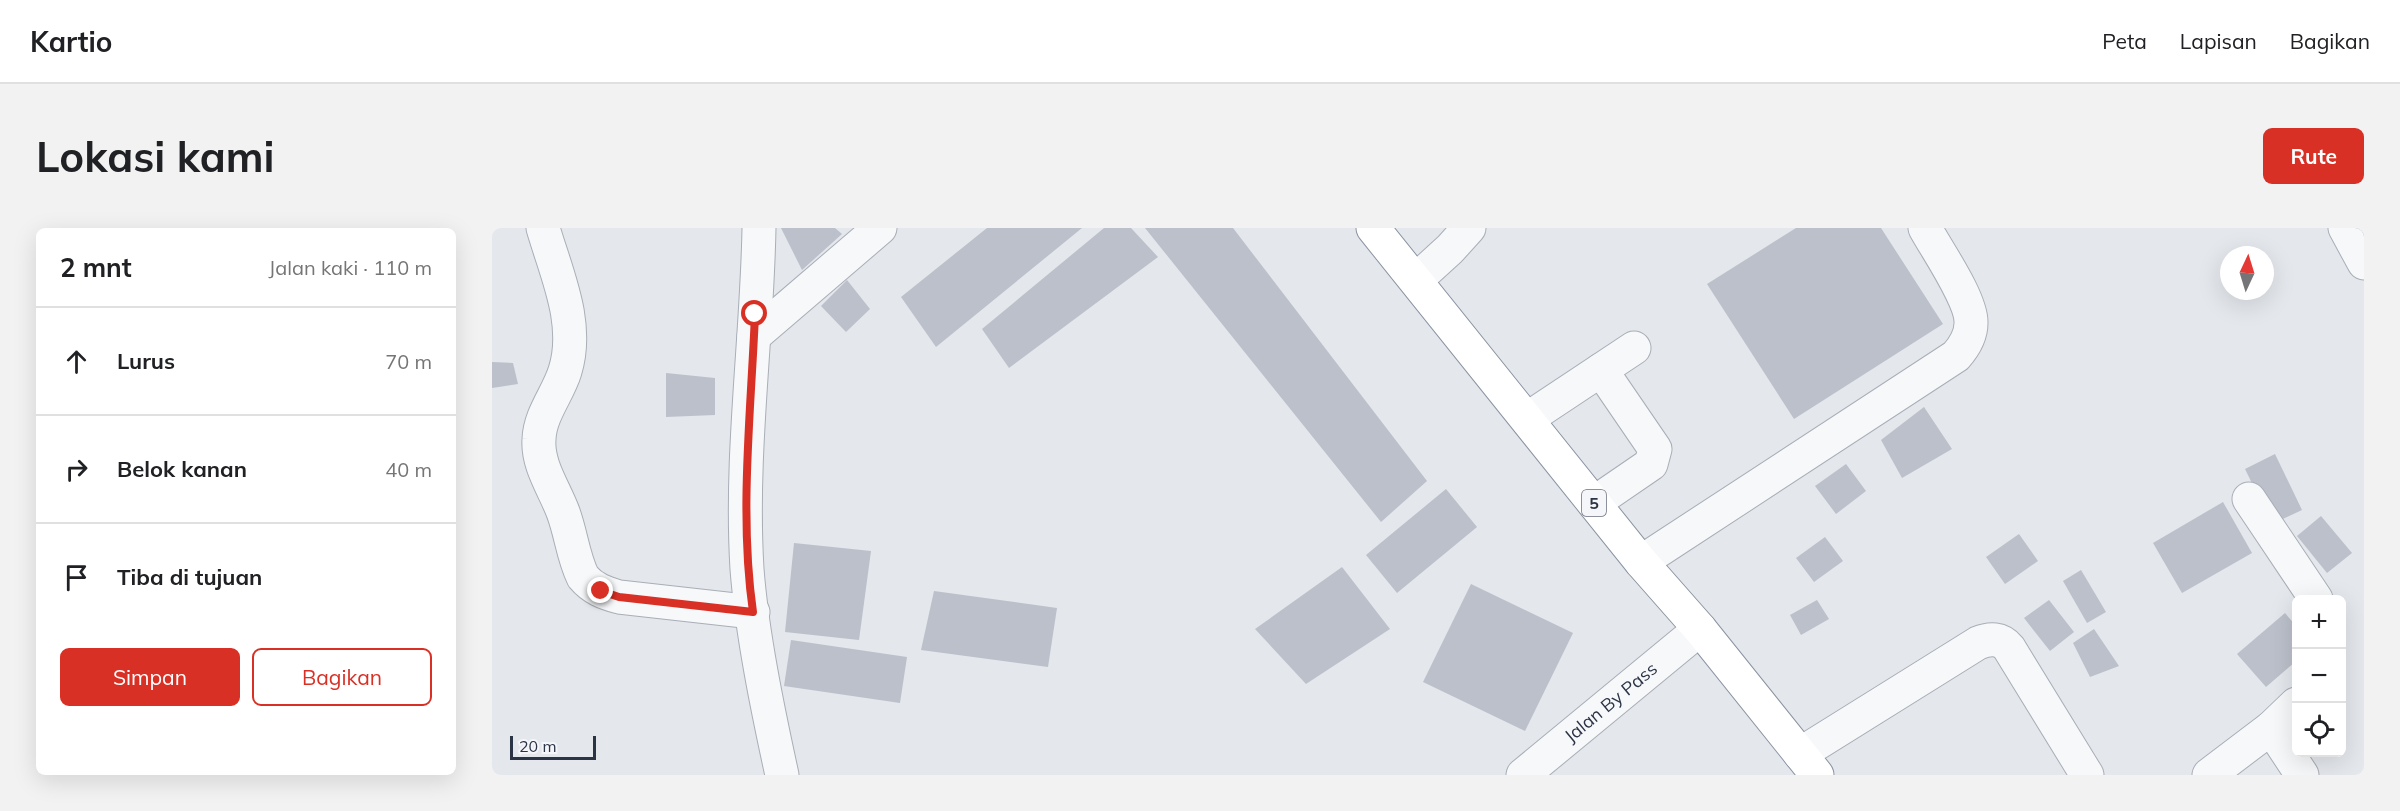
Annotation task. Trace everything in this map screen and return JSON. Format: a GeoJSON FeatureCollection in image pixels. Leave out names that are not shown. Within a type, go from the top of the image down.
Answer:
{"type":"FeatureCollection","features":[{"type":"Feature","properties":{"kind":"highway","name":"5"},"geometry":{"type":"LineString","coordinates":[[1373,228],[1641,562],[1700,629],[1809,764]]}},
{"type":"Feature","properties":{"kind":"street"},"geometry":{"type":"LineString","coordinates":[[543,228],[567,309],[570,328],[565,370],[540,428],[539,452],[551,487],[563,512],[583,578],[601,591],[619,597],[753,612]]}},
{"type":"Feature","properties":{"kind":"street"},"geometry":{"type":"LineString","coordinates":[[759,228],[747,459],[747,569],[782,775]]}},
{"type":"Feature","properties":{"kind":"street"},"geometry":{"type":"LineString","coordinates":[[754,336],[880,228]]}},
{"type":"Feature","properties":{"kind":"street"},"geometry":{"type":"LineString","coordinates":[[1416,280],[1469,228]]}},
{"type":"Feature","properties":{"kind":"street"},"geometry":{"type":"LineString","coordinates":[[1641,562],[1956,356],[1963,348],[1970,331],[1970,311],[1925,228]]}},
{"type":"Feature","properties":{"kind":"street"},"geometry":{"type":"LineString","coordinates":[[2345,228],[2364,263]]}},
{"type":"Feature","properties":{"kind":"street"},"geometry":{"type":"LineString","coordinates":[[1527,419],[1634,348]]}},
{"type":"Feature","properties":{"kind":"street"},"geometry":{"type":"LineString","coordinates":[[1594,503],[1651,464],[1655,455],[1655,449],[1601,370]]}},
{"type":"Feature","properties":{"kind":"street"},"geometry":{"type":"LineString","coordinates":[[2249,500],[2313,595]]}},
{"type":"Feature","properties":{"kind":"street","name":"Jalan By Pass"},"geometry":{"type":"LineString","coordinates":[[1523,775],[1700,629]]}},
{"type":"Feature","properties":{"kind":"street"},"geometry":{"type":"LineString","coordinates":[[1809,764],[1978,643],[1994,639],[2009,648],[2087,775]]}},
{"type":"Feature","properties":{"kind":"street"},"geometry":{"type":"LineString","coordinates":[[2210,775],[2271,728],[2292,708]]}},
{"type":"Feature","properties":{"kind":"street"},"geometry":{"type":"LineString","coordinates":[[2271,728],[2302,775]]}},
{"type":"Feature","properties":{"kind":"building"},"geometry":{"type":"Polygon","coordinates":[[[781,228],[835,228],[842,234],[802,270],[781,228]]]}},
{"type":"Feature","properties":{"kind":"building"},"geometry":{"type":"Polygon","coordinates":[[[987,228],[1082,228],[936,347],[901,297],[987,228]]]}},
{"type":"Feature","properties":{"kind":"building"},"geometry":{"type":"Polygon","coordinates":[[[1104,228],[1131,228],[1158,257],[1009,368],[982,329],[1104,228]]]}},
{"type":"Feature","properties":{"kind":"building"},"geometry":{"type":"Polygon","coordinates":[[[1145,228],[1233,228],[1427,481],[1381,522],[1145,228]]]}},
{"type":"Feature","properties":{"kind":"building"},"geometry":{"type":"Polygon","coordinates":[[[1796,228],[1881,228],[1943,324],[1794,419],[1707,284],[1796,228]]]}},
{"type":"Feature","properties":{"kind":"building"},"geometry":{"type":"Polygon","coordinates":[[[847,280],[870,309],[846,332],[821,306],[847,280]]]}},
{"type":"Feature","properties":{"kind":"building"},"geometry":{"type":"Polygon","coordinates":[[[492,362],[513,363],[518,384],[492,388],[492,362]]]}},
{"type":"Feature","properties":{"kind":"building"},"geometry":{"type":"Polygon","coordinates":[[[666,373],[715,378],[715,415],[666,417],[666,373]]]}},
{"type":"Feature","properties":{"kind":"building"},"geometry":{"type":"Polygon","coordinates":[[[1924,407],[1952,449],[1902,478],[1881,440],[1924,407]]]}},
{"type":"Feature","properties":{"kind":"building"},"geometry":{"type":"Polygon","coordinates":[[[2275,454],[2302,510],[2272,524],[2245,469],[2275,454]]]}},
{"type":"Feature","properties":{"kind":"building"},"geometry":{"type":"Polygon","coordinates":[[[1846,464],[1866,491],[1836,514],[1815,486],[1846,464]]]}},
{"type":"Feature","properties":{"kind":"building"},"geometry":{"type":"Polygon","coordinates":[[[1446,489],[1477,527],[1397,593],[1366,555],[1446,489]]]}},
{"type":"Feature","properties":{"kind":"building"},"geometry":{"type":"Polygon","coordinates":[[[2223,502],[2252,553],[2182,593],[2153,543],[2223,502]]]}},
{"type":"Feature","properties":{"kind":"building"},"geometry":{"type":"Polygon","coordinates":[[[2321,516],[2352,553],[2327,573],[2297,536],[2321,516]]]}},
{"type":"Feature","properties":{"kind":"building"},"geometry":{"type":"Polygon","coordinates":[[[2019,534],[2038,561],[2005,584],[1986,557],[2019,534]]]}},
{"type":"Feature","properties":{"kind":"building"},"geometry":{"type":"Polygon","coordinates":[[[1825,537],[1843,561],[1814,582],[1796,558],[1825,537]]]}},
{"type":"Feature","properties":{"kind":"building"},"geometry":{"type":"Polygon","coordinates":[[[794,543],[871,551],[859,640],[785,632],[794,543]]]}},
{"type":"Feature","properties":{"kind":"building"},"geometry":{"type":"Polygon","coordinates":[[[1342,567],[1390,629],[1306,684],[1255,629],[1342,567]]]}},
{"type":"Feature","properties":{"kind":"building"},"geometry":{"type":"Polygon","coordinates":[[[2081,570],[2106,612],[2087,623],[2063,581],[2081,570]]]}},
{"type":"Feature","properties":{"kind":"building"},"geometry":{"type":"Polygon","coordinates":[[[1471,584],[1573,633],[1525,731],[1423,682],[1471,584]]]}},
{"type":"Feature","properties":{"kind":"building"},"geometry":{"type":"Polygon","coordinates":[[[934,591],[1057,608],[1048,667],[921,650],[934,591]]]}},
{"type":"Feature","properties":{"kind":"building"},"geometry":{"type":"Polygon","coordinates":[[[1817,600],[1829,619],[1801,635],[1790,615],[1817,600]]]}},
{"type":"Feature","properties":{"kind":"building"},"geometry":{"type":"Polygon","coordinates":[[[2049,600],[2074,632],[2050,651],[2024,618],[2049,600]]]}},
{"type":"Feature","properties":{"kind":"building"},"geometry":{"type":"Polygon","coordinates":[[[2285,613],[2292,621],[2292,664],[2266,687],[2237,654],[2285,613]]]}},
{"type":"Feature","properties":{"kind":"building"},"geometry":{"type":"Polygon","coordinates":[[[2094,629],[2119,666],[2090,677],[2073,643],[2094,629]]]}},
{"type":"Feature","properties":{"kind":"building"},"geometry":{"type":"Polygon","coordinates":[[[791,640],[907,657],[900,703],[784,686],[791,640]]]}},
{"type":"Feature","properties":{"kind":"route"},"geometry":{"type":"LineString","coordinates":[[601,591],[619,597],[753,612],[747,569],[747,459],[755,314]]}}]}
